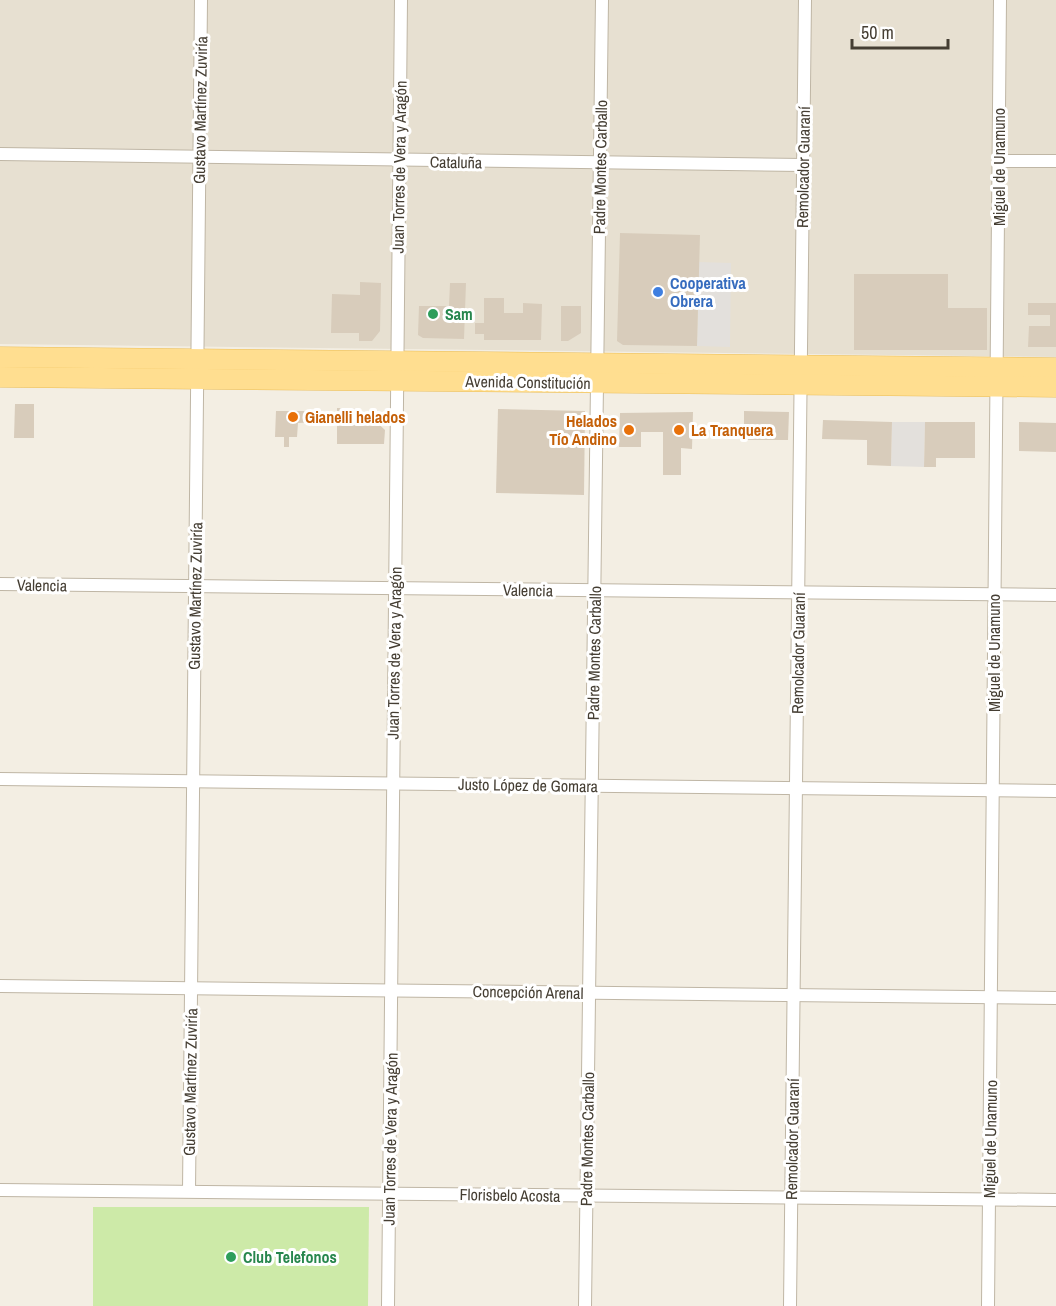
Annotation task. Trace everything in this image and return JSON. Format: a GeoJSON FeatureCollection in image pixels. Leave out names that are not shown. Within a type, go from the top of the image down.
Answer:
{"type":"FeatureCollection","features":[{"type":"Feature","properties":{"kind":"main road","name":"Avenida Constitución"},"geometry":{"type":"LineString","coordinates":[[0,357],[197,369]]}},
{"type":"Feature","properties":{"kind":"main road","name":"Avenida Constitución"},"geometry":{"type":"LineString","coordinates":[[997,377],[1056,368]]}},
{"type":"Feature","properties":{"kind":"main road","name":"Avenida Constitución"},"geometry":{"type":"LineString","coordinates":[[0,376],[197,369],[997,377],[1056,387]]}},
{"type":"Feature","properties":{"kind":"street","name":"Gustavo Martínez Zuviría"},"geometry":{"type":"LineString","coordinates":[[189,1191],[201,0]]}},
{"type":"Feature","properties":{"kind":"street","name":"Juan Torres de Vera y Aragón"},"geometry":{"type":"LineString","coordinates":[[388,1306],[400,0]]}},
{"type":"Feature","properties":{"kind":"street","name":"Padre Montes Carballo"},"geometry":{"type":"LineString","coordinates":[[585,1306],[602,0]]}},
{"type":"Feature","properties":{"kind":"street","name":"Remolcador Guaraní"},"geometry":{"type":"LineString","coordinates":[[790,1306],[805,0]]}},
{"type":"Feature","properties":{"kind":"street","name":"Miguel de Unamuno"},"geometry":{"type":"LineString","coordinates":[[988,1306],[1000,0]]}},
{"type":"Feature","properties":{"kind":"street","name":"Cataluña"},"geometry":{"type":"LineString","coordinates":[[0,154],[199,159],[803,165]]}},
{"type":"Feature","properties":{"kind":"street"},"geometry":{"type":"LineString","coordinates":[[999,161],[1056,161]]}},
{"type":"Feature","properties":{"kind":"street","name":"Valencia"},"geometry":{"type":"LineString","coordinates":[[0,584],[1056,595]]}},
{"type":"Feature","properties":{"kind":"street","name":"Justo López de Gomara"},"geometry":{"type":"LineString","coordinates":[[0,779],[1056,791]]}},
{"type":"Feature","properties":{"kind":"street","name":"Concepción Arenal"},"geometry":{"type":"LineString","coordinates":[[0,986],[1056,998]]}},
{"type":"Feature","properties":{"kind":"street","name":"Florisbelo Acosta"},"geometry":{"type":"LineString","coordinates":[[0,1190],[1056,1200]]}},
{"type":"Feature","properties":{"kind":"shaded area"},"geometry":{"type":"Polygon","coordinates":[[[0,0],[1056,0],[1056,357],[0,344],[0,0]]]}},
{"type":"Feature","properties":{"kind":"shaded area"},"geometry":{"type":"Polygon","coordinates":[[[699,262],[731,263],[730,347],[697,346],[699,262]]]}},
{"type":"Feature","properties":{"kind":"shaded area"},"geometry":{"type":"Polygon","coordinates":[[[892,422],[925,422],[924,467],[891,466],[892,422]]]}},
{"type":"Feature","properties":{"kind":"green space","name":"Club Telefonos"},"geometry":{"type":"Polygon","coordinates":[[[93,1207],[369,1207],[368,1306],[93,1306],[93,1207]]]}},
{"type":"Feature","properties":{"kind":"building","name":"Cooperativa Obrera"},"geometry":{"type":"Polygon","coordinates":[[[620,233],[700,235],[697,346],[623,345],[617,341],[620,233]]]}},
{"type":"Feature","properties":{"kind":"building"},"geometry":{"type":"Polygon","coordinates":[[[854,274],[948,274],[948,308],[987,308],[987,350],[854,350],[854,274]]]}},
{"type":"Feature","properties":{"kind":"building"},"geometry":{"type":"Polygon","coordinates":[[[360,282],[381,283],[380,331],[372,341],[359,341],[359,333],[331,333],[332,294],[360,295],[360,282]]]}},
{"type":"Feature","properties":{"kind":"building"},"geometry":{"type":"Polygon","coordinates":[[[450,283],[466,283],[464,339],[423,338],[418,335],[419,306],[449,306],[450,283]]]}},
{"type":"Feature","properties":{"kind":"building"},"geometry":{"type":"Polygon","coordinates":[[[484,298],[504,298],[504,313],[523,313],[523,303],[542,304],[541,340],[484,340],[484,334],[475,334],[475,323],[484,323],[484,298]]]}},
{"type":"Feature","properties":{"kind":"building"},"geometry":{"type":"Polygon","coordinates":[[[1028,303],[1056,303],[1056,347],[1028,347],[1029,326],[1050,326],[1050,315],[1028,315],[1028,303]]]}},
{"type":"Feature","properties":{"kind":"building"},"geometry":{"type":"Polygon","coordinates":[[[561,306],[581,306],[581,333],[568,341],[561,341],[561,306]]]}},
{"type":"Feature","properties":{"kind":"building"},"geometry":{"type":"Polygon","coordinates":[[[15,404],[34,404],[34,438],[14,438],[15,404]]]}},
{"type":"Feature","properties":{"kind":"building"},"geometry":{"type":"Polygon","coordinates":[[[337,408],[359,409],[359,417],[371,417],[385,430],[384,444],[337,444],[337,408]]]}},
{"type":"Feature","properties":{"kind":"building"},"geometry":{"type":"Polygon","coordinates":[[[498,409],[585,411],[584,495],[496,493],[498,409]]]}},
{"type":"Feature","properties":{"kind":"building"},"geometry":{"type":"Polygon","coordinates":[[[276,411],[319,411],[319,422],[298,423],[297,437],[289,437],[289,447],[284,447],[284,437],[275,437],[276,411]]]}},
{"type":"Feature","properties":{"kind":"building"},"geometry":{"type":"Polygon","coordinates":[[[744,411],[789,412],[788,440],[744,440],[744,411]]]}},
{"type":"Feature","properties":{"kind":"building"},"geometry":{"type":"Polygon","coordinates":[[[693,412],[692,449],[681,448],[681,475],[663,475],[663,432],[641,432],[641,447],[619,447],[620,413],[693,412]]]}},
{"type":"Feature","properties":{"kind":"building"},"geometry":{"type":"Polygon","coordinates":[[[823,420],[892,422],[891,466],[867,465],[867,440],[822,439],[823,420]]]}},
{"type":"Feature","properties":{"kind":"building"},"geometry":{"type":"Polygon","coordinates":[[[925,422],[975,422],[975,458],[936,458],[936,467],[924,467],[925,422]]]}},
{"type":"Feature","properties":{"kind":"building"},"geometry":{"type":"Polygon","coordinates":[[[1019,422],[1056,423],[1056,452],[1019,451],[1019,422]]]}},
{"type":"Feature","properties":{"kind":"place","name":"Cooperativa Obrera"},"geometry":{"type":"Point","coordinates":[658,292]}},
{"type":"Feature","properties":{"kind":"place","name":"Sam"},"geometry":{"type":"Point","coordinates":[433,314]}},
{"type":"Feature","properties":{"kind":"place","name":"Gianelli helados"},"geometry":{"type":"Point","coordinates":[293,417]}},
{"type":"Feature","properties":{"kind":"place","name":"Helados Tío Andino"},"geometry":{"type":"Point","coordinates":[629,430]}},
{"type":"Feature","properties":{"kind":"place","name":"La Tranquera"},"geometry":{"type":"Point","coordinates":[679,430]}},
{"type":"Feature","properties":{"kind":"place","name":"Club Telefonos"},"geometry":{"type":"Point","coordinates":[231,1257]}}]}
